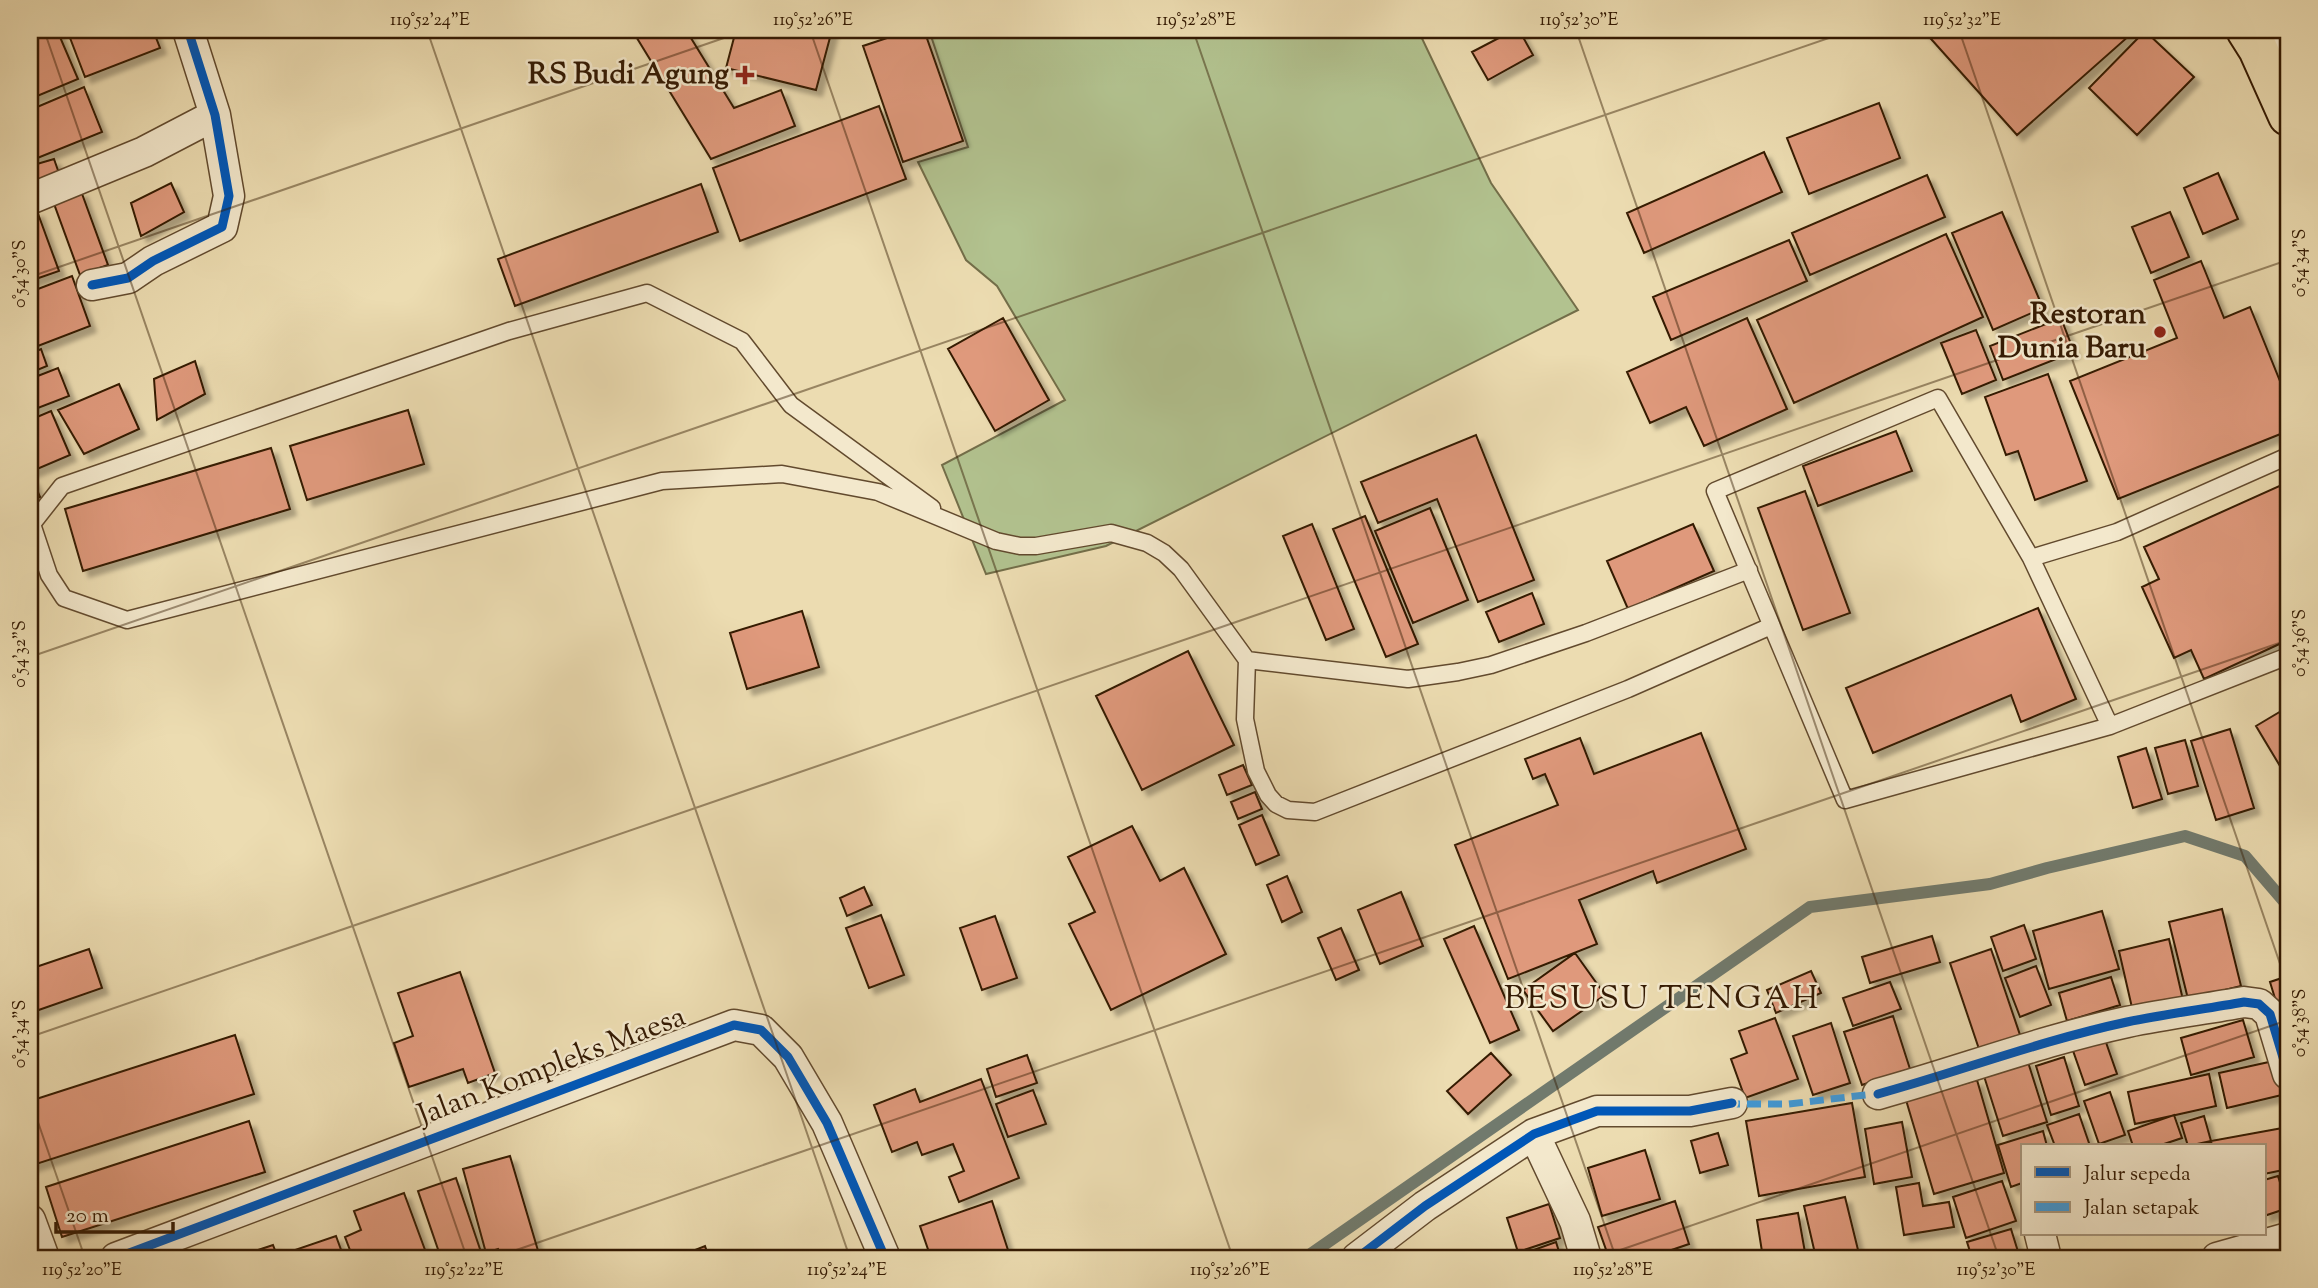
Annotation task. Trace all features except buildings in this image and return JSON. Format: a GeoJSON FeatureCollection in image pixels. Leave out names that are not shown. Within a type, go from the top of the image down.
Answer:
{"type":"FeatureCollection","features":[{"type":"Feature","properties":{"kind":"highway"},"geometry":{"type":"LineString","coordinates":[[2264,36],[2288,116]]}},
{"type":"Feature","properties":{"kind":"street"},"geometry":{"type":"LineString","coordinates":[[92,285],[128,278],[153,261],[222,227],[229,195],[215,115],[188,30]]}},
{"type":"Feature","properties":{"kind":"street"},"geometry":{"type":"LineString","coordinates":[[30,199],[144,152],[215,115]]}},
{"type":"Feature","properties":{"kind":"street"},"geometry":{"type":"LineString","coordinates":[[1878,1094],[2022,1050],[2126,1022],[2244,1002],[2259,1004],[2270,1014],[2288,1074]]}},
{"type":"Feature","properties":{"kind":"street","name":"Jalan Kompleks Maesa"},"geometry":{"type":"LineString","coordinates":[[116,1258],[734,1025],[761,1030],[788,1057],[827,1122],[885,1258]]}},
{"type":"Feature","properties":{"kind":"street"},"geometry":{"type":"LineString","coordinates":[[1357,1258],[1424,1206],[1534,1134],[1597,1111],[1690,1111],[1732,1103]]}},
{"type":"Feature","properties":{"kind":"street"},"geometry":{"type":"LineString","coordinates":[[1534,1134],[1575,1221],[1586,1258]]}},
{"type":"Feature","properties":{"kind":"street"},"geometry":{"type":"LineString","coordinates":[[30,1220],[44,1258]]}},
{"type":"Feature","properties":{"kind":"street"},"geometry":{"type":"LineString","coordinates":[[2040,1236],[2046,1258]]}},
{"type":"Feature","properties":{"kind":"street"},"geometry":{"type":"LineString","coordinates":[[2217,1258],[2288,1238]]}},
{"type":"Feature","properties":{"kind":"lane"},"geometry":{"type":"LineString","coordinates":[[953,523],[791,405],[742,341],[647,293],[509,331],[62,486],[31,525],[49,575],[64,598],[127,620],[662,481],[782,474],[878,492],[996,541],[1020,546],[1036,546],[1111,533],[1147,543],[1164,553],[1181,569],[1247,660],[1245,719],[1256,771],[1268,795],[1276,804],[1288,810],[1315,811],[1628,690],[1772,626]]}},
{"type":"Feature","properties":{"kind":"lane"},"geometry":{"type":"LineString","coordinates":[[2110,726],[2031,558],[1938,398],[1715,491],[1844,800],[2110,726],[2288,656]]}},
{"type":"Feature","properties":{"kind":"lane"},"geometry":{"type":"LineString","coordinates":[[2031,558],[2117,532],[2288,456]]}},
{"type":"Feature","properties":{"kind":"lane"},"geometry":{"type":"LineString","coordinates":[[1247,660],[1408,679],[1458,672],[1491,665],[1586,633],[1749,570]]}},
{"type":"Feature","properties":{"kind":"green space"},"geometry":{"type":"Polygon","coordinates":[[[929,30],[1418,30],[1491,183],[1578,310],[1106,546],[986,574],[942,465],[1065,400],[997,286],[966,260],[918,162],[968,147],[929,30]]]}},
{"type":"Feature","properties":{"kind":"waterway"},"geometry":{"type":"LineString","coordinates":[[1305,1258],[1810,907],[1990,884],[2185,836],[2245,856],[2288,906]]}},
{"type":"Feature","properties":{"kind":"marked path"},"geometry":{"type":"LineString","coordinates":[[1726,1104],[1789,1104],[1882,1093]]}},
{"type":"Feature","properties":{"kind":"cycle path"},"geometry":{"type":"LineString","coordinates":[[92,285],[128,278],[153,261],[222,227],[229,196],[215,115],[188,30]]}},
{"type":"Feature","properties":{"kind":"cycle path"},"geometry":{"type":"LineString","coordinates":[[1878,1094],[2096,1029],[2244,1002],[2259,1004],[2270,1014],[2288,1074]]}},
{"type":"Feature","properties":{"kind":"cycle path"},"geometry":{"type":"LineString","coordinates":[[116,1258],[734,1025],[761,1030],[788,1057],[827,1123],[885,1258]]}},
{"type":"Feature","properties":{"kind":"cycle path"},"geometry":{"type":"LineString","coordinates":[[1357,1258],[1425,1206],[1534,1134],[1597,1111],[1690,1111],[1732,1103]]}},
{"type":"Feature","properties":{"kind":"place","name":"RS Budi Agung"},"geometry":{"type":"Point","coordinates":[745,75]}},
{"type":"Feature","properties":{"kind":"place","name":"Restoran Dunia Baru"},"geometry":{"type":"Point","coordinates":[2160,332]}},
{"type":"Feature","properties":{"kind":"district","name":"BESUSU TENGAH"},"geometry":{"type":"Point","coordinates":[1662,1000]}}]}
